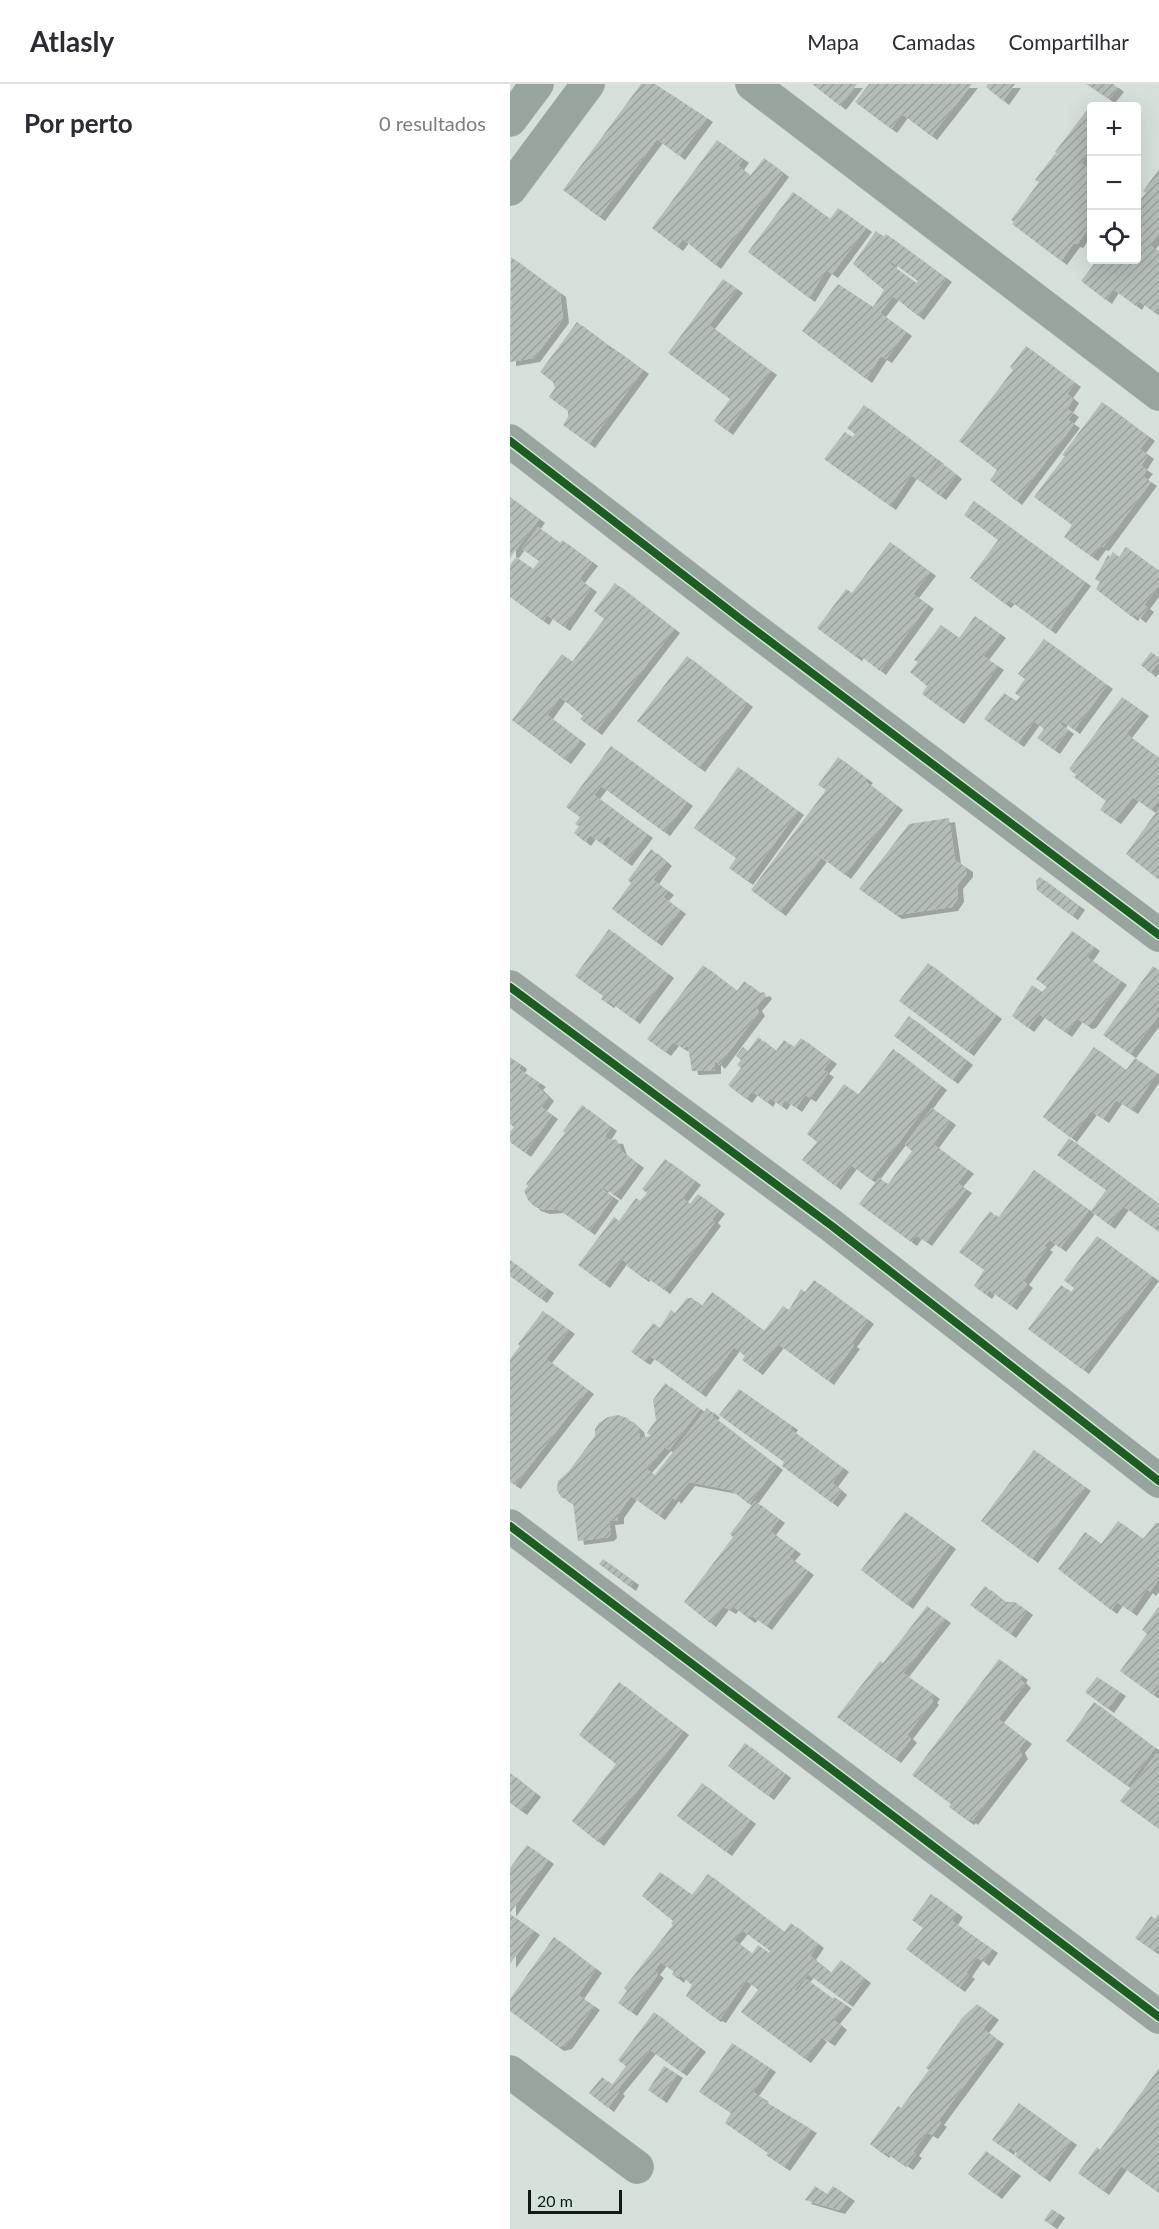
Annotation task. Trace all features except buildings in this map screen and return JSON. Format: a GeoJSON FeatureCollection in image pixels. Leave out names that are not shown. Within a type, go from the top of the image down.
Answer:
{"type":"FeatureCollection","features":[{"type":"Feature","properties":{"kind":"street"},"geometry":{"type":"LineString","coordinates":[[510,120],[537,84]]}},
{"type":"Feature","properties":{"kind":"street"},"geometry":{"type":"LineString","coordinates":[[510,189],[588,84]]}},
{"type":"Feature","properties":{"kind":"street"},"geometry":{"type":"LineString","coordinates":[[752,84],[1159,394]]}},
{"type":"Feature","properties":{"kind":"street"},"geometry":{"type":"LineString","coordinates":[[510,441],[752,629],[1159,935]]}},
{"type":"Feature","properties":{"kind":"street"},"geometry":{"type":"LineString","coordinates":[[510,987],[832,1226],[1159,1481]]}},
{"type":"Feature","properties":{"kind":"street"},"geometry":{"type":"LineString","coordinates":[[510,1526],[1159,2017]]}},
{"type":"Feature","properties":{"kind":"street"},"geometry":{"type":"LineString","coordinates":[[510,2072],[637,2167]]}},
{"type":"Feature","properties":{"kind":"cycle path"},"geometry":{"type":"LineString","coordinates":[[510,441],[743,621],[1159,935]]}},
{"type":"Feature","properties":{"kind":"cycle path"},"geometry":{"type":"LineString","coordinates":[[510,987],[832,1226],[1159,1481]]}},
{"type":"Feature","properties":{"kind":"cycle path"},"geometry":{"type":"LineString","coordinates":[[510,1526],[1159,2017]]}}]}
